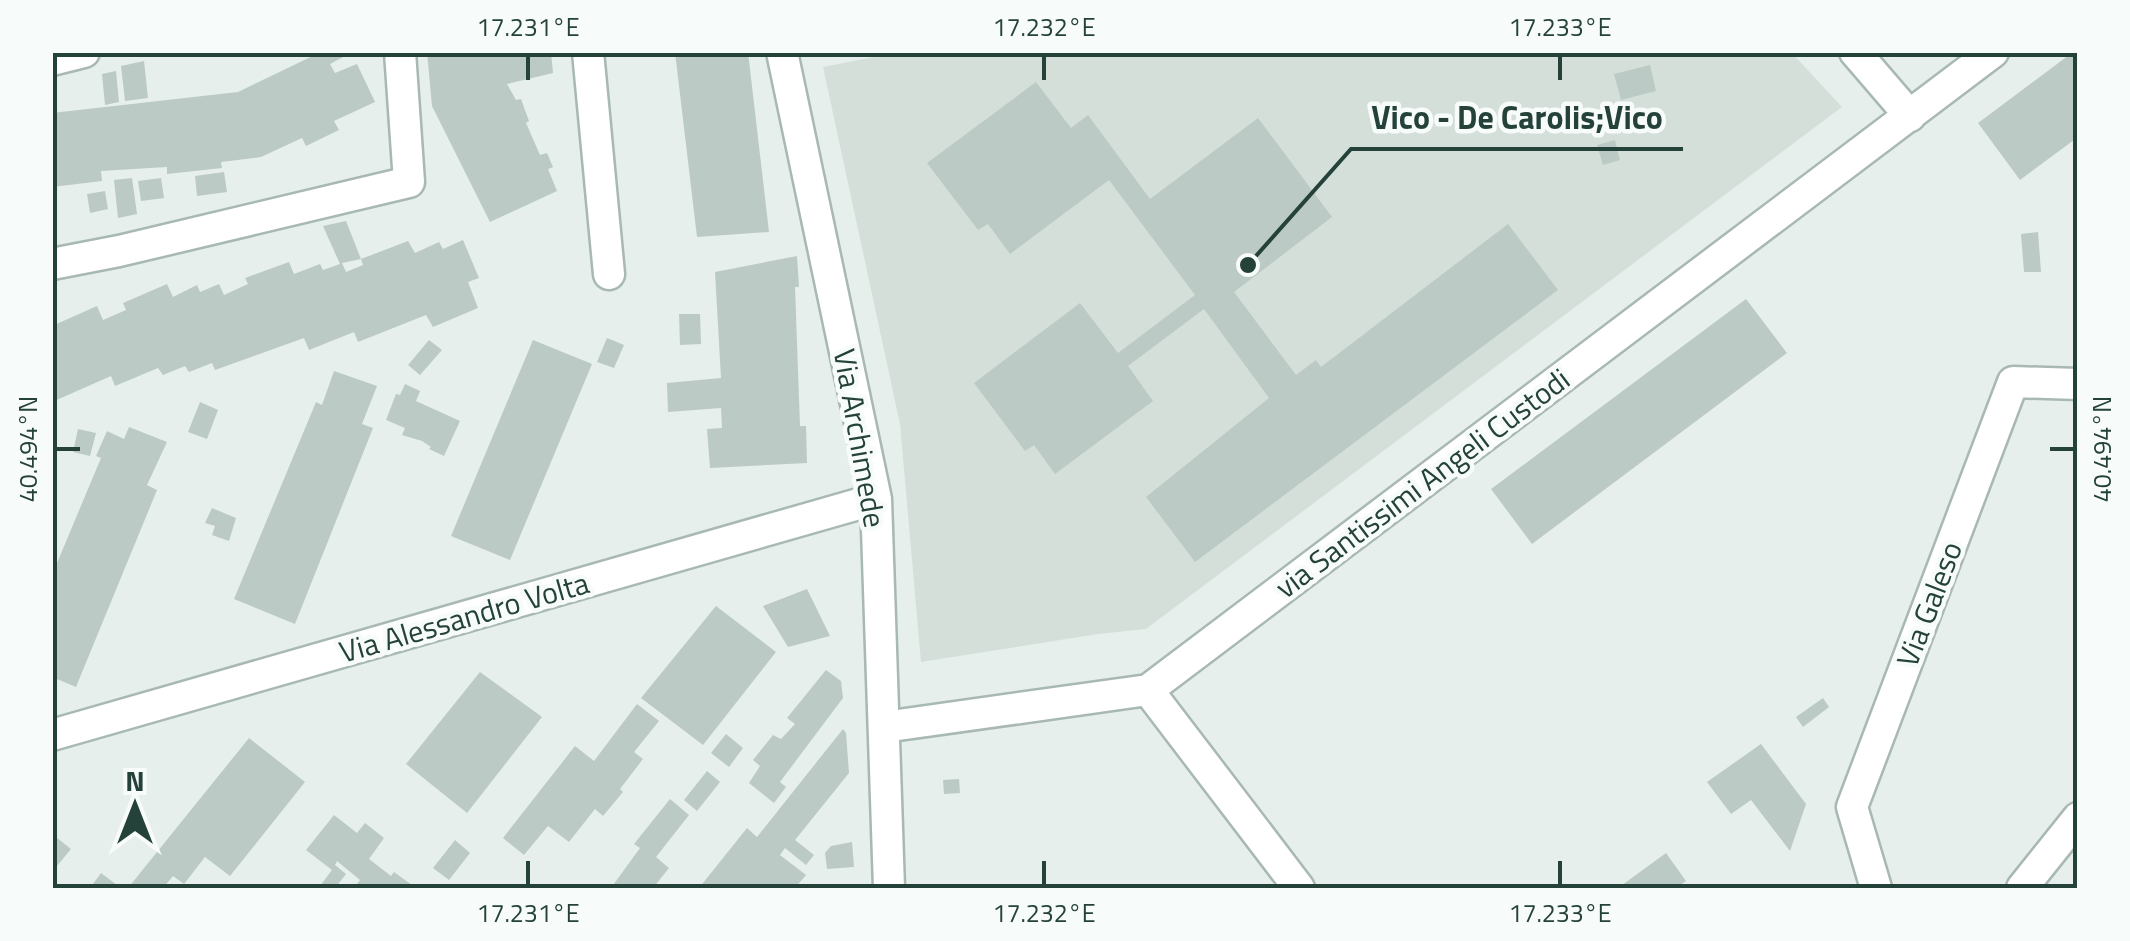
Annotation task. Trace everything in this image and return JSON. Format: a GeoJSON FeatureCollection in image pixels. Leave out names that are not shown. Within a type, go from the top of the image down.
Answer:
{"type":"FeatureCollection","features":[{"type":"Feature","properties":{"kind":"street"},"geometry":{"type":"LineString","coordinates":[[52,60],[84,52]]}},
{"type":"Feature","properties":{"kind":"street"},"geometry":{"type":"LineString","coordinates":[[52,264],[409,182],[400,52]]}},
{"type":"Feature","properties":{"kind":"street"},"geometry":{"type":"LineString","coordinates":[[588,52],[609,274]]}},
{"type":"Feature","properties":{"kind":"street","name":"Via Archimede"},"geometry":{"type":"LineString","coordinates":[[782,52],[876,499],[889,888]]}},
{"type":"Feature","properties":{"kind":"street"},"geometry":{"type":"LineString","coordinates":[[1855,52],[1910,116]]}},
{"type":"Feature","properties":{"kind":"street","name":"via Santissimi Angeli Custodi"},"geometry":{"type":"LineString","coordinates":[[884,728],[1148,690],[1993,52]]}},
{"type":"Feature","properties":{"kind":"street","name":"Via Galeso"},"geometry":{"type":"LineString","coordinates":[[1876,888],[1852,806],[2012,382],[2078,384]]}},
{"type":"Feature","properties":{"kind":"street","name":"Via Alessandro Volta"},"geometry":{"type":"LineString","coordinates":[[52,735],[876,499]]}},
{"type":"Feature","properties":{"kind":"street"},"geometry":{"type":"LineString","coordinates":[[1148,690],[1299,888]]}},
{"type":"Feature","properties":{"kind":"street"},"geometry":{"type":"LineString","coordinates":[[2022,888],[2078,818]]}},
{"type":"Feature","properties":{"kind":"shaded area"},"geometry":{"type":"Polygon","coordinates":[[[900,52],[1791,52],[1842,107],[1146,629],[921,662],[900,424],[823,67],[900,52]]]}},
{"type":"Feature","properties":{"kind":"building"},"geometry":{"type":"Polygon","coordinates":[[[321,52],[343,52],[345,56],[330,64],[335,73],[357,64],[375,102],[334,121],[339,130],[306,146],[302,138],[261,157],[221,162],[222,168],[167,174],[167,167],[101,171],[102,181],[52,187],[52,113],[238,92],[321,52]]]}},
{"type":"Feature","properties":{"kind":"building"},"geometry":{"type":"Polygon","coordinates":[[[427,52],[551,52],[553,73],[507,84],[516,100],[521,99],[540,155],[547,153],[553,167],[548,169],[557,191],[490,222],[432,106],[427,52]]]}},
{"type":"Feature","properties":{"kind":"building"},"geometry":{"type":"Polygon","coordinates":[[[675,52],[748,52],[769,232],[697,237],[675,52]]]}},
{"type":"Feature","properties":{"kind":"building"},"geometry":{"type":"Polygon","coordinates":[[[2078,52],[2078,137],[2020,180],[1978,123],[2078,52]]]}},
{"type":"Feature","properties":{"kind":"building"},"geometry":{"type":"Polygon","coordinates":[[[144,61],[148,98],[125,101],[121,66],[144,61]]]}},
{"type":"Feature","properties":{"kind":"building"},"geometry":{"type":"Polygon","coordinates":[[[1650,65],[1656,91],[1621,100],[1614,74],[1650,65]]]}},
{"type":"Feature","properties":{"kind":"building"},"geometry":{"type":"Polygon","coordinates":[[[116,71],[119,102],[105,105],[102,74],[116,71]]]}},
{"type":"Feature","properties":{"kind":"building"},"geometry":{"type":"Polygon","coordinates":[[[1036,82],[1071,128],[1088,115],[1150,199],[1258,118],[1332,217],[1234,292],[1296,375],[1316,360],[1321,367],[1508,224],[1558,290],[1195,562],[1146,497],[1269,398],[1204,309],[1128,366],[1153,401],[1055,474],[1034,445],[1025,451],[974,383],[1080,303],[1118,353],[1195,295],[1109,180],[1010,254],[988,224],[978,230],[927,163],[1036,82]]]}},
{"type":"Feature","properties":{"kind":"building"},"geometry":{"type":"Polygon","coordinates":[[[1615,140],[1620,160],[1603,165],[1597,145],[1615,140]]]}},
{"type":"Feature","properties":{"kind":"building"},"geometry":{"type":"Polygon","coordinates":[[[224,172],[227,192],[197,196],[195,176],[224,172]]]}},
{"type":"Feature","properties":{"kind":"building"},"geometry":{"type":"Polygon","coordinates":[[[132,178],[137,214],[118,218],[114,180],[132,178]]]}},
{"type":"Feature","properties":{"kind":"building"},"geometry":{"type":"Polygon","coordinates":[[[161,178],[164,198],[141,201],[138,181],[161,178]]]}},
{"type":"Feature","properties":{"kind":"building"},"geometry":{"type":"Polygon","coordinates":[[[105,191],[108,209],[90,213],[87,194],[105,191]]]}},
{"type":"Feature","properties":{"kind":"building"},"geometry":{"type":"Polygon","coordinates":[[[346,221],[361,259],[408,241],[415,253],[439,242],[443,249],[463,240],[479,278],[468,282],[478,308],[433,327],[426,315],[358,342],[354,332],[309,350],[304,338],[215,370],[212,363],[189,372],[185,366],[163,375],[158,368],[115,386],[111,376],[52,402],[52,326],[97,306],[103,320],[126,310],[123,303],[167,284],[173,297],[197,285],[200,292],[219,284],[224,295],[248,284],[245,278],[289,262],[294,274],[320,264],[323,270],[340,264],[323,226],[346,221]],[[361,259],[342,263],[346,272],[363,265],[361,259]]]}},
{"type":"Feature","properties":{"kind":"building"},"geometry":{"type":"Polygon","coordinates":[[[2038,232],[2041,272],[2024,272],[2021,234],[2038,232]]]}},
{"type":"Feature","properties":{"kind":"building"},"geometry":{"type":"Polygon","coordinates":[[[797,256],[800,426],[806,426],[807,463],[710,468],[707,429],[722,428],[721,408],[668,412],[667,383],[721,378],[715,272],[797,256]]]}},
{"type":"Feature","properties":{"kind":"building"},"geometry":{"type":"Polygon","coordinates":[[[1746,299],[1787,353],[1532,544],[1491,489],[1746,299]]]}},
{"type":"Feature","properties":{"kind":"building"},"geometry":{"type":"Polygon","coordinates":[[[679,314],[700,314],[701,344],[680,345],[679,314]]]}},
{"type":"Feature","properties":{"kind":"building"},"geometry":{"type":"Polygon","coordinates":[[[607,338],[624,345],[614,368],[597,362],[607,338]]]}},
{"type":"Feature","properties":{"kind":"building"},"geometry":{"type":"Polygon","coordinates":[[[429,340],[442,350],[420,375],[408,365],[429,340]]]}},
{"type":"Feature","properties":{"kind":"building"},"geometry":{"type":"Polygon","coordinates":[[[533,340],[592,364],[510,560],[451,536],[533,340]]]}},
{"type":"Feature","properties":{"kind":"building"},"geometry":{"type":"Polygon","coordinates":[[[334,371],[377,386],[362,424],[373,428],[295,624],[234,599],[316,402],[322,405],[334,371]]]}},
{"type":"Feature","properties":{"kind":"building"},"geometry":{"type":"Polygon","coordinates":[[[405,384],[420,391],[416,401],[460,421],[444,456],[422,441],[402,435],[405,428],[386,420],[396,394],[400,395],[405,384]]]}},
{"type":"Feature","properties":{"kind":"building"},"geometry":{"type":"Polygon","coordinates":[[[200,402],[218,410],[207,439],[188,432],[200,402]]]}},
{"type":"Feature","properties":{"kind":"building"},"geometry":{"type":"Polygon","coordinates":[[[129,427],[167,442],[147,485],[157,490],[76,687],[52,677],[52,575],[101,458],[96,456],[107,431],[124,439],[129,427]]]}},
{"type":"Feature","properties":{"kind":"building"},"geometry":{"type":"Polygon","coordinates":[[[78,429],[96,433],[90,456],[73,452],[78,429]]]}},
{"type":"Feature","properties":{"kind":"building"},"geometry":{"type":"Polygon","coordinates":[[[212,508],[236,518],[229,541],[212,535],[215,526],[205,523],[212,508]]]}},
{"type":"Feature","properties":{"kind":"building"},"geometry":{"type":"Polygon","coordinates":[[[807,589],[830,636],[788,647],[763,606],[807,589]]]}},
{"type":"Feature","properties":{"kind":"building"},"geometry":{"type":"Polygon","coordinates":[[[716,606],[776,652],[703,745],[641,698],[716,606]]]}},
{"type":"Feature","properties":{"kind":"building"},"geometry":{"type":"Polygon","coordinates":[[[826,670],[841,681],[843,698],[780,782],[786,787],[774,803],[749,783],[760,766],[753,760],[773,735],[781,739],[795,724],[787,718],[826,670]]]}},
{"type":"Feature","properties":{"kind":"building"},"geometry":{"type":"Polygon","coordinates":[[[480,672],[542,717],[467,813],[406,764],[480,672]]]}},
{"type":"Feature","properties":{"kind":"building"},"geometry":{"type":"Polygon","coordinates":[[[1823,698],[1829,707],[1803,727],[1796,717],[1823,698]]]}},
{"type":"Feature","properties":{"kind":"building"},"geometry":{"type":"Polygon","coordinates":[[[637,704],[659,721],[634,752],[643,759],[603,816],[595,809],[569,842],[548,826],[524,855],[503,838],[575,746],[594,761],[637,704]]]}},
{"type":"Feature","properties":{"kind":"building"},"geometry":{"type":"Polygon","coordinates":[[[843,729],[849,773],[795,840],[814,855],[806,865],[785,848],[780,855],[806,875],[795,888],[699,888],[747,828],[757,837],[843,729]]]}},
{"type":"Feature","properties":{"kind":"building"},"geometry":{"type":"Polygon","coordinates":[[[726,734],[743,748],[729,767],[711,753],[726,734]]]}},
{"type":"Feature","properties":{"kind":"building"},"geometry":{"type":"Polygon","coordinates":[[[249,738],[305,782],[230,876],[205,857],[184,884],[173,876],[163,888],[128,888],[249,738]]]}},
{"type":"Feature","properties":{"kind":"building"},"geometry":{"type":"Polygon","coordinates":[[[1761,744],[1806,804],[1790,851],[1751,800],[1731,814],[1707,782],[1761,744]]]}},
{"type":"Feature","properties":{"kind":"building"},"geometry":{"type":"Polygon","coordinates":[[[707,771],[720,782],[697,811],[684,800],[707,771]]]}},
{"type":"Feature","properties":{"kind":"building"},"geometry":{"type":"Polygon","coordinates":[[[959,779],[960,793],[944,794],[943,780],[959,779]]]}},
{"type":"Feature","properties":{"kind":"building"},"geometry":{"type":"Polygon","coordinates":[[[670,799],[689,815],[656,857],[669,868],[653,888],[611,888],[640,848],[634,844],[670,799]]]}},
{"type":"Feature","properties":{"kind":"building"},"geometry":{"type":"Polygon","coordinates":[[[334,815],[357,833],[365,823],[384,838],[369,859],[416,888],[354,888],[360,880],[337,861],[335,865],[346,874],[335,888],[320,886],[332,870],[306,850],[334,815]]]}},
{"type":"Feature","properties":{"kind":"building"},"geometry":{"type":"Polygon","coordinates":[[[52,834],[71,849],[52,872],[52,834]]]}},
{"type":"Feature","properties":{"kind":"building"},"geometry":{"type":"Polygon","coordinates":[[[455,840],[470,853],[449,880],[433,868],[455,840]]]}},
{"type":"Feature","properties":{"kind":"building"},"geometry":{"type":"Polygon","coordinates":[[[852,842],[854,867],[827,869],[825,853],[831,846],[852,842]]]}},
{"type":"Feature","properties":{"kind":"building"},"geometry":{"type":"Polygon","coordinates":[[[1666,853],[1686,881],[1676,888],[1618,888],[1666,853]]]}},
{"type":"Feature","properties":{"kind":"building"},"geometry":{"type":"Polygon","coordinates":[[[101,873],[121,888],[90,888],[101,873]]]}},
{"type":"Feature","properties":{"kind":"place","name":"Vico - De Carolis;Vico"},"geometry":{"type":"Point","coordinates":[1248,265]}}]}
